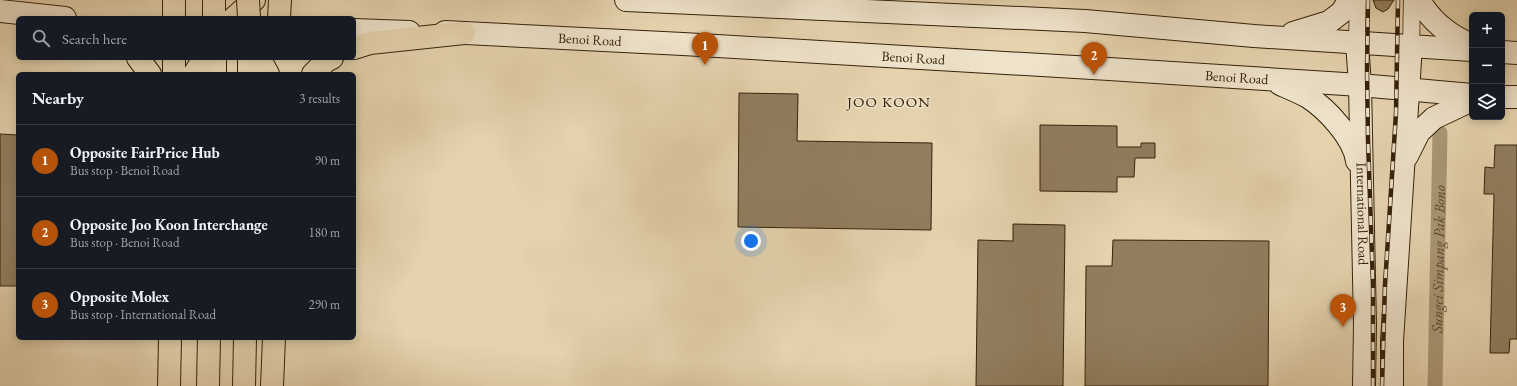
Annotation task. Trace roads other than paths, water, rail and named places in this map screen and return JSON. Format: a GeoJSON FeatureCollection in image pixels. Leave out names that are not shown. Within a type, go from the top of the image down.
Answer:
{"type":"FeatureCollection","features":[{"type":"Feature","properties":{"kind":"main road"},"geometry":{"type":"LineString","coordinates":[[174,0],[174,16]]}},
{"type":"Feature","properties":{"kind":"main road"},"geometry":{"type":"LineString","coordinates":[[279,16],[280,0]]}},
{"type":"Feature","properties":{"kind":"main road"},"geometry":{"type":"LineString","coordinates":[[626,0],[1085,21],[1254,36],[1469,50]]}},
{"type":"Feature","properties":{"kind":"main road"},"geometry":{"type":"LineString","coordinates":[[1254,36],[1259,34],[1296,33],[1329,22],[1342,12],[1349,0]]}},
{"type":"Feature","properties":{"kind":"main road"},"geometry":{"type":"LineString","coordinates":[[1419,0],[1439,26],[1469,44]]}},
{"type":"Feature","properties":{"kind":"main road"},"geometry":{"type":"LineString","coordinates":[[0,11],[46,16]]}},
{"type":"Feature","properties":{"kind":"main road","name":"Benoi Road"},"geometry":{"type":"LineString","coordinates":[[356,30],[464,33],[683,44],[1270,79],[1469,95]]}},
{"type":"Feature","properties":{"kind":"main road"},"geometry":{"type":"LineString","coordinates":[[356,47],[370,43],[464,33]]}},
{"type":"Feature","properties":{"kind":"main road","name":"International Road"},"geometry":{"type":"LineString","coordinates":[[1357,42],[1360,85],[1364,386]]}},
{"type":"Feature","properties":{"kind":"main road"},"geometry":{"type":"LineString","coordinates":[[1392,386],[1392,341],[1411,45]]}},
{"type":"Feature","properties":{"kind":"main road"},"geometry":{"type":"LineString","coordinates":[[1505,52],[1517,53]]}},
{"type":"Feature","properties":{"kind":"main road"},"geometry":{"type":"LineString","coordinates":[[140,60],[148,72]]}},
{"type":"Feature","properties":{"kind":"main road"},"geometry":{"type":"LineString","coordinates":[[174,60],[174,72]]}},
{"type":"Feature","properties":{"kind":"main road"},"geometry":{"type":"LineString","coordinates":[[195,72],[203,60]]}},
{"type":"Feature","properties":{"kind":"main road"},"geometry":{"type":"LineString","coordinates":[[215,60],[215,72]]}},
{"type":"Feature","properties":{"kind":"main road"},"geometry":{"type":"LineString","coordinates":[[249,60],[249,72]]}},
{"type":"Feature","properties":{"kind":"main road"},"geometry":{"type":"LineString","coordinates":[[260,60],[267,72]]}},
{"type":"Feature","properties":{"kind":"main road"},"geometry":{"type":"LineString","coordinates":[[279,60],[279,72]]}},
{"type":"Feature","properties":{"kind":"main road"},"geometry":{"type":"LineString","coordinates":[[315,72],[328,60]]}},
{"type":"Feature","properties":{"kind":"main road"},"geometry":{"type":"LineString","coordinates":[[1270,79],[1309,98],[1330,116],[1347,136],[1356,155],[1361,193]]}},
{"type":"Feature","properties":{"kind":"main road"},"geometry":{"type":"LineString","coordinates":[[1505,97],[1517,98]]}},
{"type":"Feature","properties":{"kind":"main road"},"geometry":{"type":"LineString","coordinates":[[1403,162],[1419,132],[1434,118],[1469,101]]}},
{"type":"Feature","properties":{"kind":"main road"},"geometry":{"type":"LineString","coordinates":[[169,386],[170,340]]}},
{"type":"Feature","properties":{"kind":"main road"},"geometry":{"type":"LineString","coordinates":[[208,386],[209,340]]}},
{"type":"Feature","properties":{"kind":"main road"},"geometry":{"type":"LineString","coordinates":[[244,386],[245,340]]}},
{"type":"Feature","properties":{"kind":"main road"},"geometry":{"type":"LineString","coordinates":[[272,386],[274,340]]}},
{"type":"Feature","properties":{"kind":"street"},"geometry":{"type":"LineString","coordinates":[[1357,42],[1358,0]]}},
{"type":"Feature","properties":{"kind":"street"},"geometry":{"type":"LineString","coordinates":[[1411,45],[1412,0]]}},
{"type":"Feature","properties":{"kind":"waterway","name":"Sungei Simpang Pak Bono"},"geometry":{"type":"LineString","coordinates":[[1435,386],[1440,133]]}},
{"type":"Feature","properties":{"kind":"railway"},"geometry":{"type":"LineString","coordinates":[[1368,0],[1367,71],[1373,285],[1373,386]]}},
{"type":"Feature","properties":{"kind":"railway"},"geometry":{"type":"LineString","coordinates":[[1382,386],[1385,285],[1396,113],[1398,0]]}},
{"type":"Feature","properties":{"kind":"place","name":"Opposite FairPrice Hub"},"geometry":{"type":"Point","coordinates":[705,65]}},
{"type":"Feature","properties":{"kind":"place","name":"Opposite Joo Koon Interchange"},"geometry":{"type":"Point","coordinates":[1094,75]}},
{"type":"Feature","properties":{"kind":"place","name":"Opposite Molex"},"geometry":{"type":"Point","coordinates":[1343,327]}},
{"type":"Feature","properties":{"kind":"district","name":"JOO KOON"},"geometry":{"type":"Point","coordinates":[889,101]}}]}
